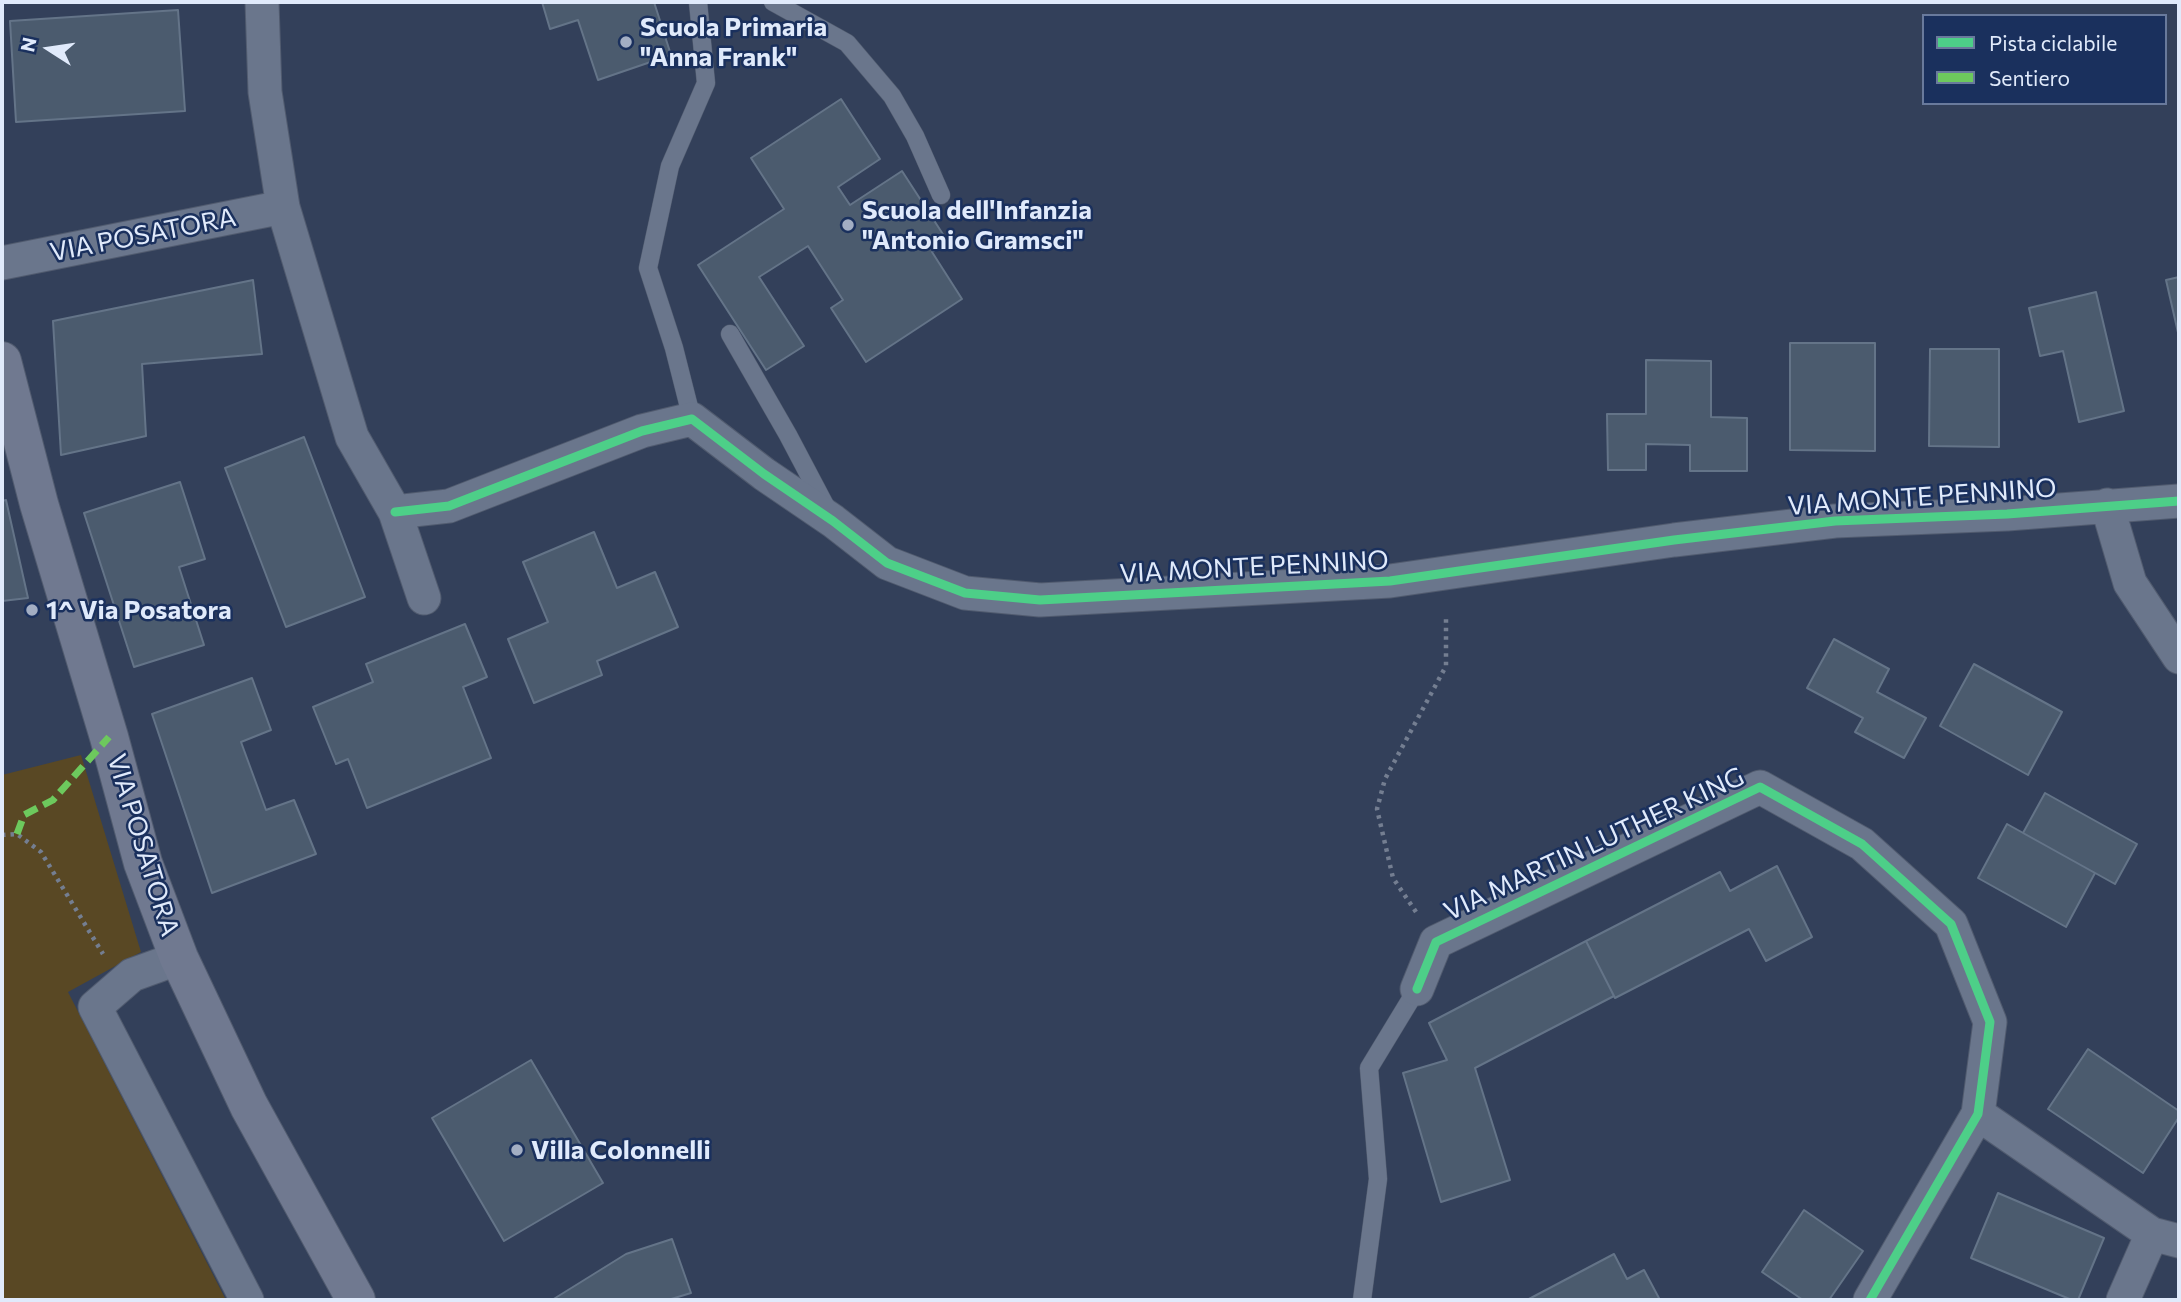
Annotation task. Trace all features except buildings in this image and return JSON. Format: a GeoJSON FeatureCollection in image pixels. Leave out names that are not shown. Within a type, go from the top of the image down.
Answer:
{"type":"FeatureCollection","features":[{"type":"Feature","properties":{"kind":"street"},"geometry":{"type":"LineString","coordinates":[[262,2],[265,92],[283,207],[352,437],[396,512],[424,598]]}},
{"type":"Feature","properties":{"kind":"street","name":"VIA POSATORA"},"geometry":{"type":"LineString","coordinates":[[2,263],[283,207]]}},
{"type":"Feature","properties":{"kind":"street","name":"VIA POSATORA"},"geometry":{"type":"LineString","coordinates":[[2,361],[39,504],[109,737],[143,863],[179,958],[249,1106],[356,1300]]}},
{"type":"Feature","properties":{"kind":"street"},"geometry":{"type":"LineString","coordinates":[[396,512],[449,506],[642,431],[692,419]]}},
{"type":"Feature","properties":{"kind":"street","name":"VIA MONTE PENNINO"},"geometry":{"type":"LineString","coordinates":[[692,419],[887,563],[965,593],[1040,600],[1390,581],[1674,540],[1835,521],[2007,514],[2179,501]]}},
{"type":"Feature","properties":{"kind":"street"},"geometry":{"type":"LineString","coordinates":[[2107,505],[2130,583],[2179,657]]}},
{"type":"Feature","properties":{"kind":"street","name":"VIA MARTIN LUTHER KING"},"geometry":{"type":"LineString","coordinates":[[1417,989],[1436,942],[1760,787],[1862,844],[1951,924],[1990,1022],[1978,1114],[1870,1300]]}},
{"type":"Feature","properties":{"kind":"street"},"geometry":{"type":"LineString","coordinates":[[179,958],[132,975],[95,1007],[247,1300]]}},
{"type":"Feature","properties":{"kind":"street"},"geometry":{"type":"LineString","coordinates":[[1978,1114],[2166,1237],[2123,1300]]}},
{"type":"Feature","properties":{"kind":"lane"},"geometry":{"type":"LineString","coordinates":[[692,419],[674,348],[648,268],[670,166],[706,83],[698,2]]}},
{"type":"Feature","properties":{"kind":"lane"},"geometry":{"type":"LineString","coordinates":[[772,2],[847,43],[892,96],[915,136],[941,195]]}},
{"type":"Feature","properties":{"kind":"lane"},"geometry":{"type":"LineString","coordinates":[[730,334],[833,521]]}},
{"type":"Feature","properties":{"kind":"lane"},"geometry":{"type":"LineString","coordinates":[[1362,1300],[1378,1179],[1369,1068],[1417,989]]}},
{"type":"Feature","properties":{"kind":"path"},"geometry":{"type":"LineString","coordinates":[[1436,942],[1393,878],[1377,809],[1385,779],[1446,666],[1446,617]]}},
{"type":"Feature","properties":{"kind":"path"},"geometry":{"type":"LineString","coordinates":[[2,835],[17,834],[41,852],[100,951],[132,975]]}},
{"type":"Feature","properties":{"kind":"shaded area"},"geometry":{"type":"Polygon","coordinates":[[[81,755],[141,952],[68,992],[226,1300],[2,1300],[2,775],[81,755]]]}},
{"type":"Feature","properties":{"kind":"marked path"},"geometry":{"type":"LineString","coordinates":[[17,834],[24,815],[53,800],[109,737]]}},
{"type":"Feature","properties":{"kind":"cycle path"},"geometry":{"type":"LineString","coordinates":[[395,512],[449,506],[642,431],[692,419],[887,563],[965,593],[1040,600],[1390,581],[1674,540],[1835,521],[2007,514],[2179,501]]}},
{"type":"Feature","properties":{"kind":"cycle path"},"geometry":{"type":"LineString","coordinates":[[1417,989],[1436,942],[1760,787],[1862,844],[1951,924],[1990,1022],[1978,1114],[1870,1300]]}},
{"type":"Feature","properties":{"kind":"place","name":"Scuola Primaria \"Anna Frank\""},"geometry":{"type":"Point","coordinates":[626,42]}},
{"type":"Feature","properties":{"kind":"place","name":"Scuola dell'Infanzia \"Antonio Gramsci\""},"geometry":{"type":"Point","coordinates":[848,225]}},
{"type":"Feature","properties":{"kind":"place","name":"1^ Via Posatora"},"geometry":{"type":"Point","coordinates":[32,610]}},
{"type":"Feature","properties":{"kind":"place","name":"Villa Colonnelli"},"geometry":{"type":"Point","coordinates":[517,1150]}}]}
